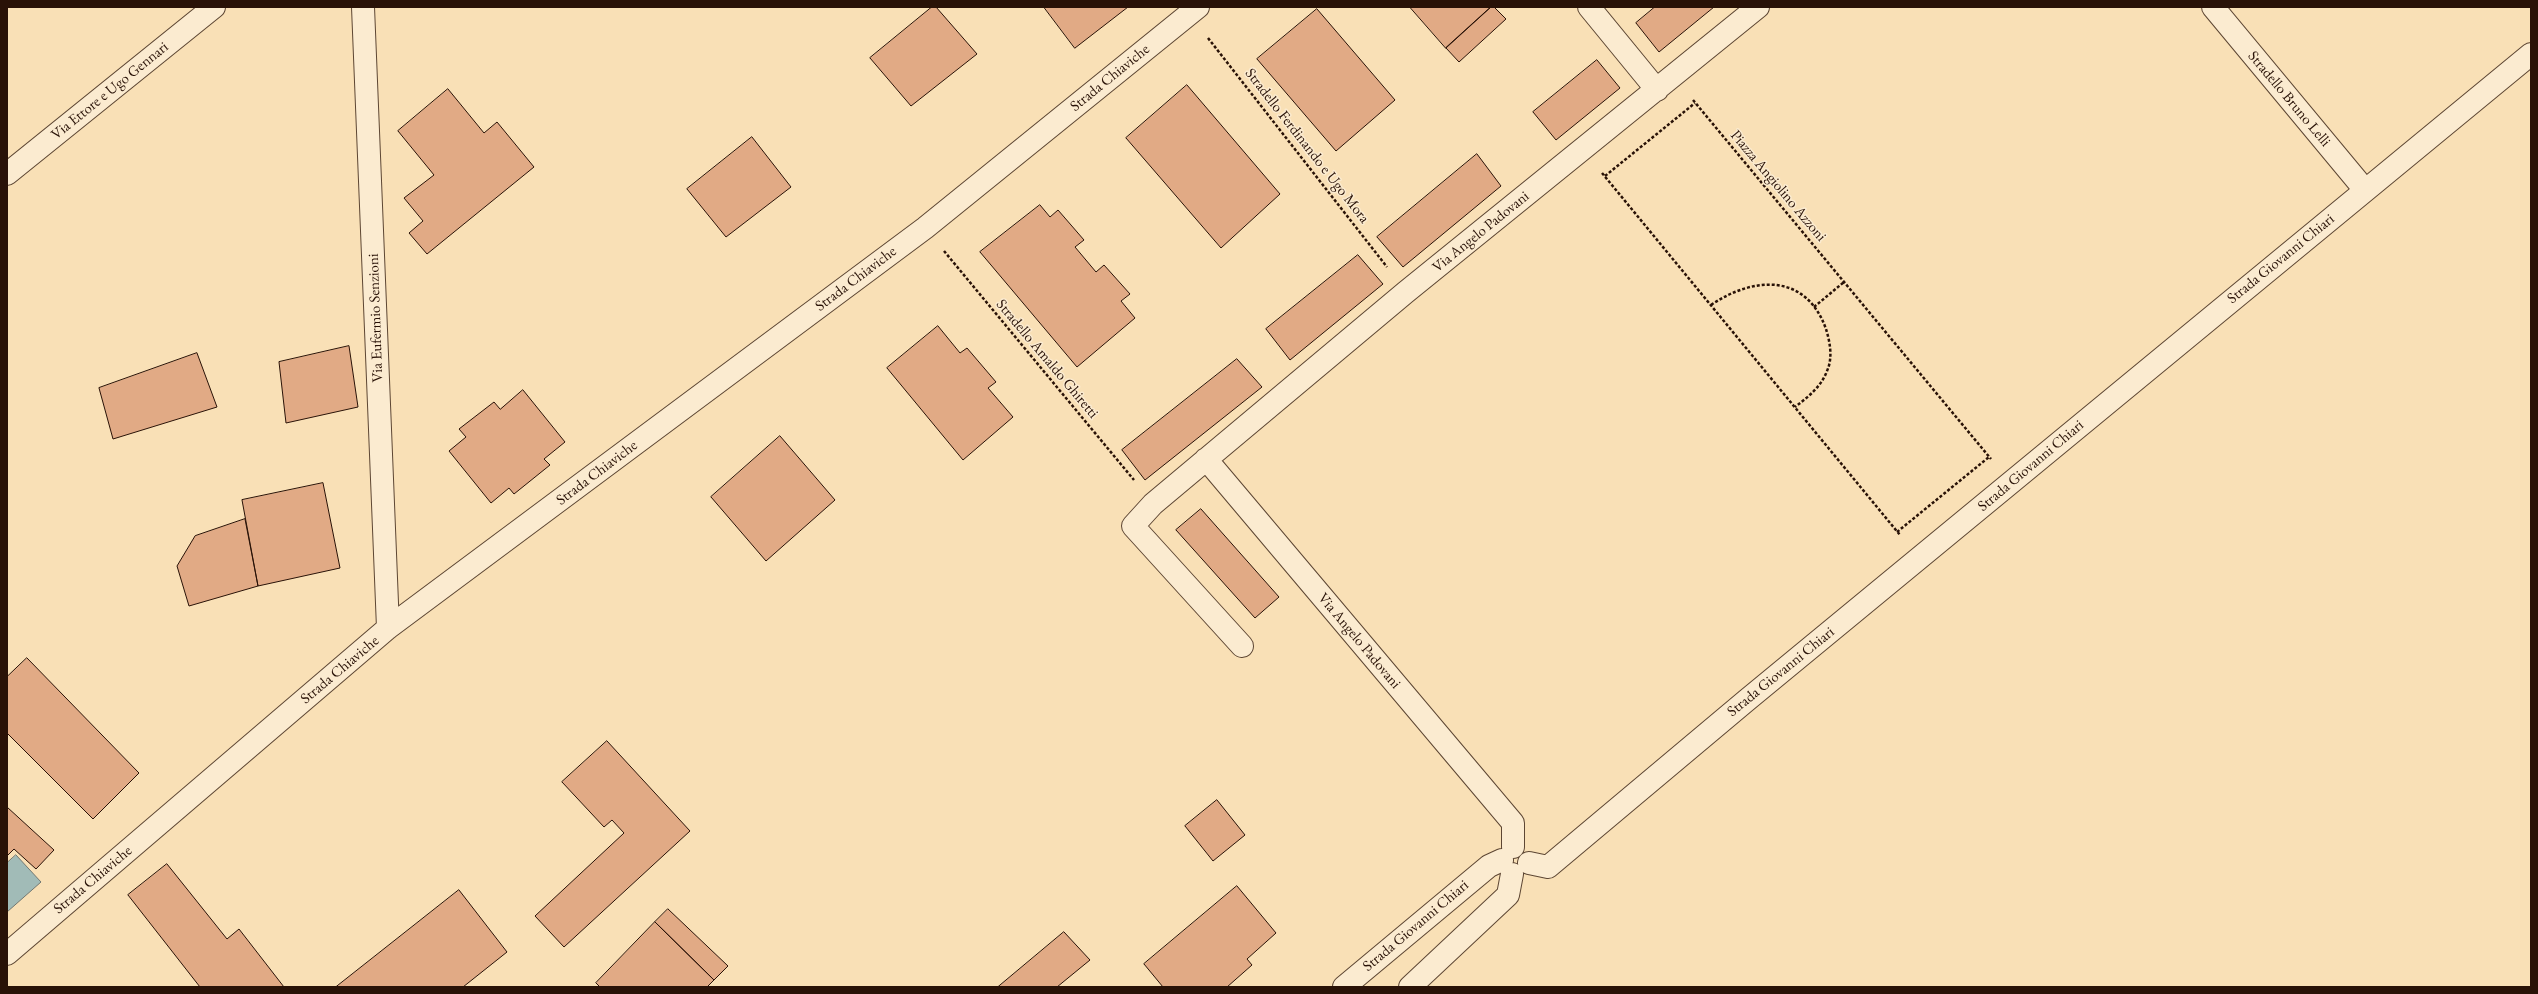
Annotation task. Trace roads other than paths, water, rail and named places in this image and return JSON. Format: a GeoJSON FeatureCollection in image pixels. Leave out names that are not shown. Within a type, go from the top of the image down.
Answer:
{"type":"FeatureCollection","features":[{"type":"Feature","properties":{"kind":"street","name":"Via Ettore e Ugo Gennari"},"geometry":{"type":"LineString","coordinates":[[7,174],[214,7]]}},
{"type":"Feature","properties":{"kind":"street","name":"Via Eufermio Senzioni"},"geometry":{"type":"LineString","coordinates":[[363,7],[388,628]]}},
{"type":"Feature","properties":{"kind":"street"},"geometry":{"type":"LineString","coordinates":[[1589,7],[1665,83]]}},
{"type":"Feature","properties":{"kind":"street","name":"Via Angelo Padovani"},"geometry":{"type":"LineString","coordinates":[[1242,646],[1132,526],[1153,504],[1406,292],[1758,7]]}},
{"type":"Feature","properties":{"kind":"street","name":"Stradello Bruno Lelli"},"geometry":{"type":"LineString","coordinates":[[2213,7],[2366,190]]}},
{"type":"Feature","properties":{"kind":"street","name":"Strada Chiaviche"},"geometry":{"type":"LineString","coordinates":[[7,954],[388,628],[925,228],[1194,10]]}},
{"type":"Feature","properties":{"kind":"street","name":"Strada Giovanni Chiari"},"geometry":{"type":"LineString","coordinates":[[1344,987],[1747,700],[2531,54]]}},
{"type":"Feature","properties":{"kind":"street","name":"Via Angelo Padovani"},"geometry":{"type":"LineString","coordinates":[[1206,460],[1513,823],[1514,867]]}},
{"type":"Feature","properties":{"kind":"street","name":"Strada Giovanni Chiari"},"geometry":{"type":"LineString","coordinates":[[1410,987],[1514,867]]}},
{"type":"Feature","properties":{"kind":"water"},"geometry":{"type":"Polygon","coordinates":[[[16,855],[41,882],[7,912],[7,863],[16,855]]]}}]}
